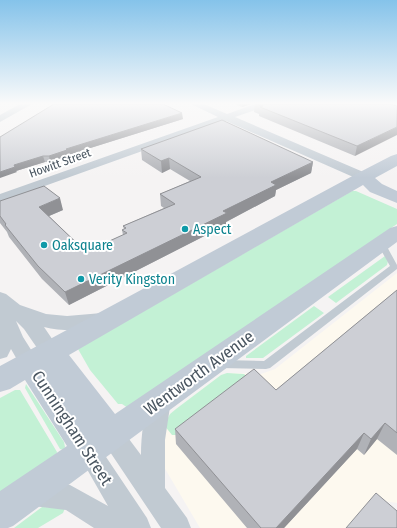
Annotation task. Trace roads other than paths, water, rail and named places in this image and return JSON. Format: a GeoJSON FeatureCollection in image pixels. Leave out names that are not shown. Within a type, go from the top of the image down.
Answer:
{"type":"FeatureCollection","features":[{"type":"Feature","properties":{"kind":"main road"},"geometry":{"type":"LineString","coordinates":[[0,380],[397,159]]}},
{"type":"Feature","properties":{"kind":"main road"},"geometry":{"type":"LineString","coordinates":[[364,177],[397,185]]}},
{"type":"Feature","properties":{"kind":"main road"},"geometry":{"type":"LineString","coordinates":[[364,177],[376,188],[397,198]]}},
{"type":"Feature","properties":{"kind":"main road","name":"Wentworth Avenue"},"geometry":{"type":"LineString","coordinates":[[0,513],[389,238]]}},
{"type":"Feature","properties":{"kind":"main road","name":"Cunningham Street"},"geometry":{"type":"LineString","coordinates":[[40,358],[100,442]]}},
{"type":"Feature","properties":{"kind":"street","name":"Howitt Street"},"geometry":{"type":"LineString","coordinates":[[0,198],[194,129]]}},
{"type":"Feature","properties":{"kind":"street"},"geometry":{"type":"LineString","coordinates":[[253,129],[364,177]]}},
{"type":"Feature","properties":{"kind":"street"},"geometry":{"type":"LineString","coordinates":[[0,350],[6,337],[5,310],[35,320],[60,323],[82,323],[110,319]]}},
{"type":"Feature","properties":{"kind":"street","name":"Cunningham Street"},"geometry":{"type":"LineString","coordinates":[[5,310],[15,340],[40,358]]}},
{"type":"Feature","properties":{"kind":"street"},"geometry":{"type":"LineString","coordinates":[[152,492],[152,440],[160,400]]}},
{"type":"Feature","properties":{"kind":"street","name":"Cunningham Street"},"geometry":{"type":"LineString","coordinates":[[100,442],[152,492],[177,528]]}},
{"type":"Feature","properties":{"kind":"street","name":"Cunningham Street"},"geometry":{"type":"LineString","coordinates":[[100,442],[137,528]]}},
{"type":"Feature","properties":{"kind":"street"},"geometry":{"type":"LineString","coordinates":[[28,492],[70,498],[100,516],[116,528]]}},
{"type":"Feature","properties":{"kind":"lane"},"geometry":{"type":"LineString","coordinates":[[210,364],[266,365],[394,267],[389,238]]}},
{"type":"Feature","properties":{"kind":"place","name":"Aspect"},"geometry":{"type":"Point","coordinates":[185,229]}},
{"type":"Feature","properties":{"kind":"place","name":"Oaksquare"},"geometry":{"type":"Point","coordinates":[44,245]}},
{"type":"Feature","properties":{"kind":"place","name":"Verity Kingston"},"geometry":{"type":"Point","coordinates":[81,279]}}]}
